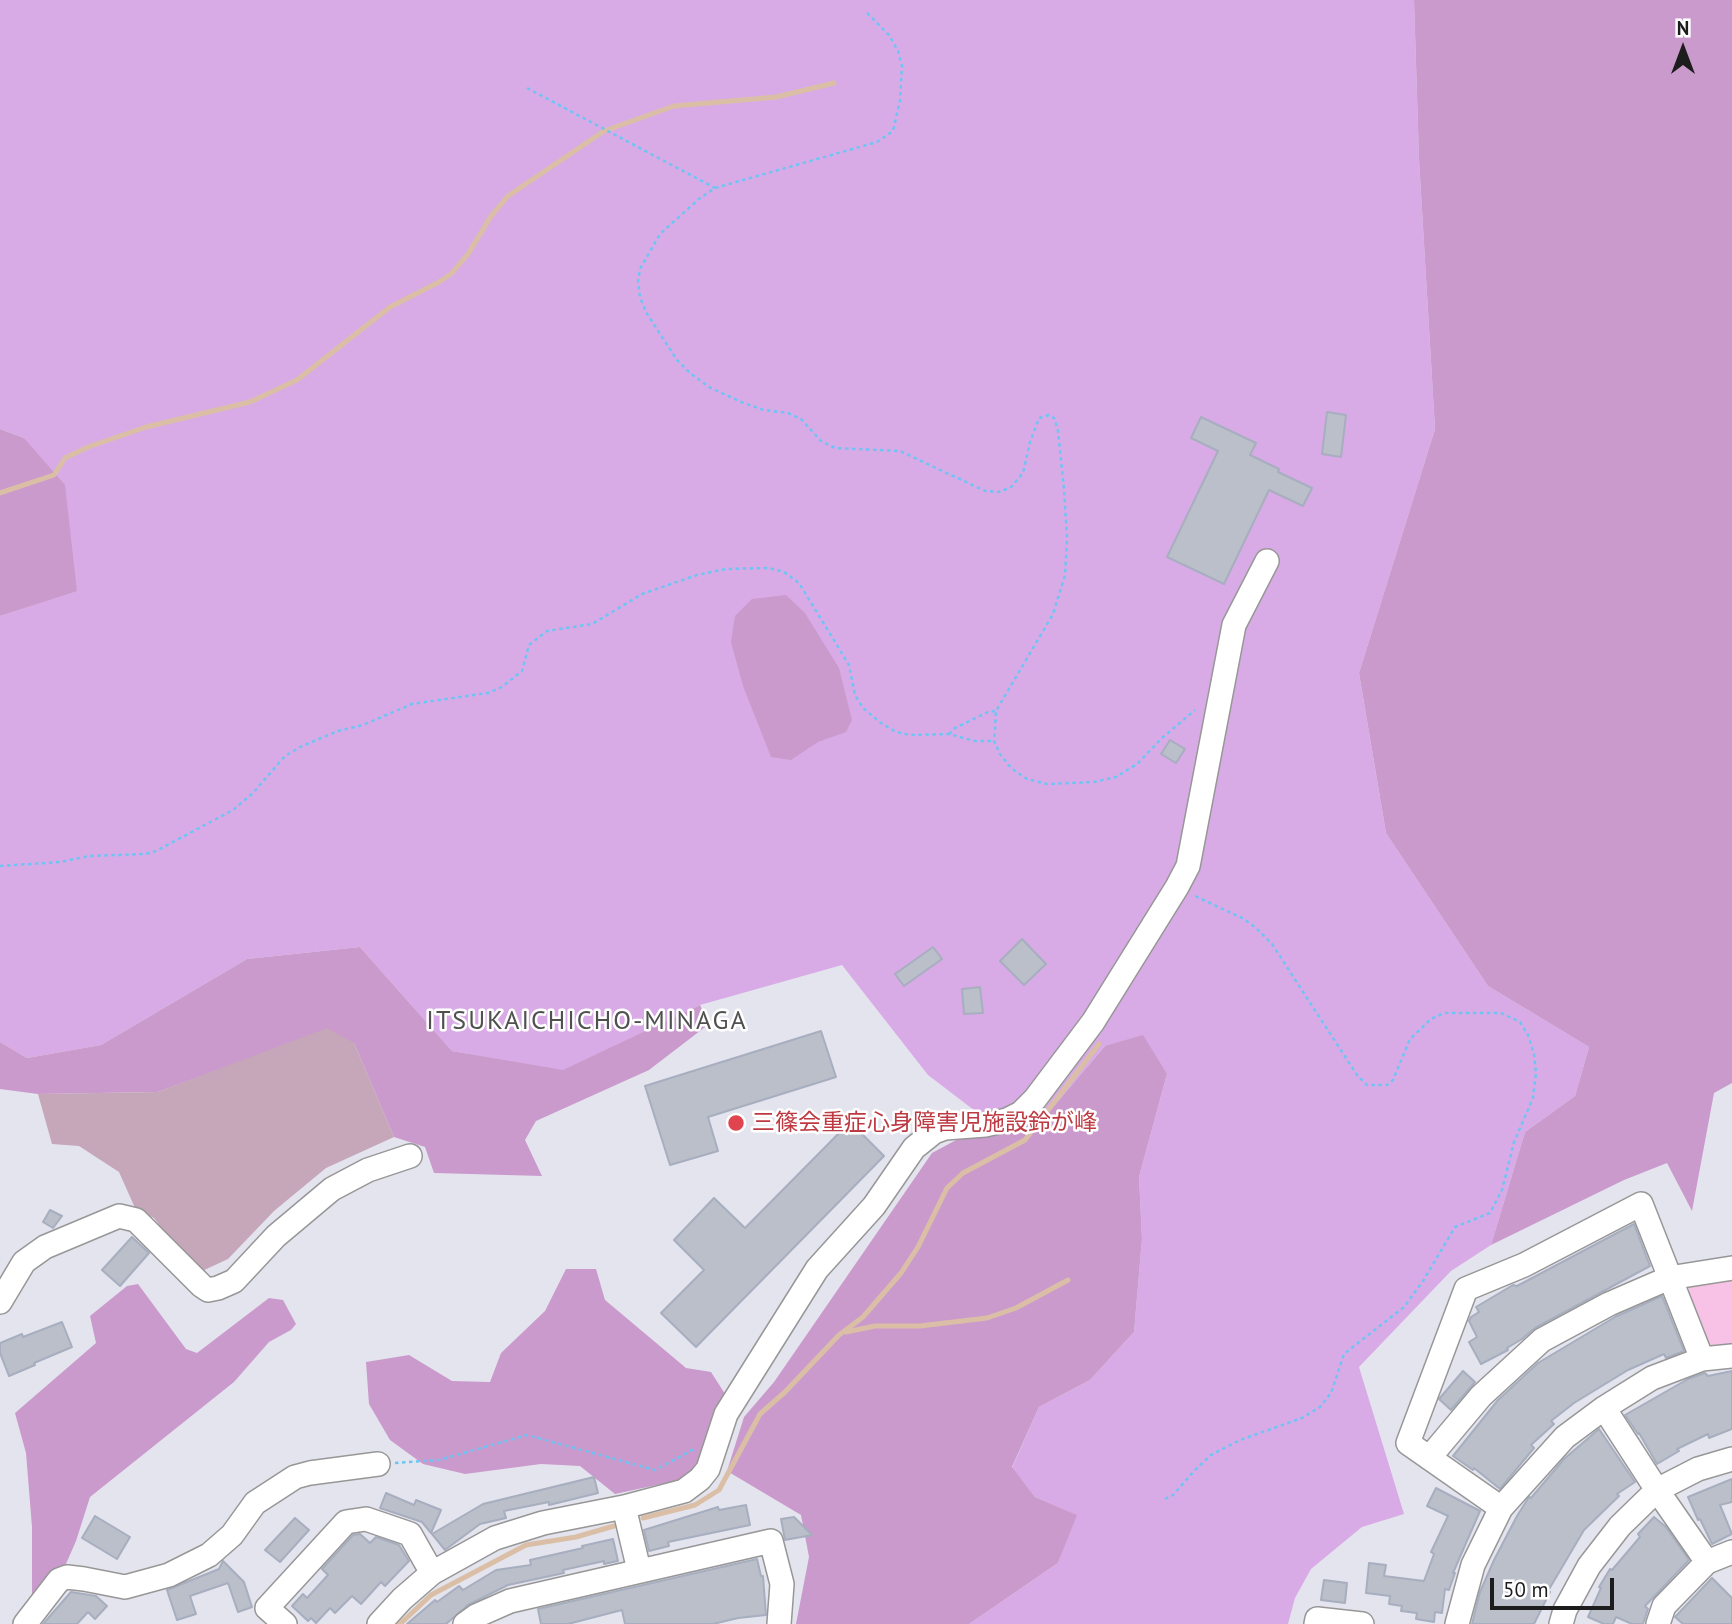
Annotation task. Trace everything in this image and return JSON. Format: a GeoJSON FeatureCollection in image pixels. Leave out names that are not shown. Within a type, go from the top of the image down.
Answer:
{"type":"FeatureCollection","features":[{"type":"Feature","properties":{"kind":"street"},"geometry":{"type":"LineString","coordinates":[[379,1624],[432,1573],[495,1538],[543,1523],[624,1507],[684,1491],[700,1479],[708,1469],[726,1414],[817,1269],[874,1206],[914,1148],[934,1132],[945,1128],[997,1123],[1021,1113],[1035,1099],[1093,1022],[1188,866],[1234,625],[1267,561]]}},
{"type":"Feature","properties":{"kind":"street"},"geometry":{"type":"LineString","coordinates":[[0,1302],[23,1262],[45,1247],[120,1216],[136,1220],[202,1286],[208,1290],[218,1288],[234,1281],[276,1236],[332,1189],[368,1170],[410,1156]]}},
{"type":"Feature","properties":{"kind":"street"},"geometry":{"type":"LineString","coordinates":[[1501,1508],[1408,1443],[1466,1289],[1524,1265],[1641,1203],[1702,1359]]}},
{"type":"Feature","properties":{"kind":"street"},"geometry":{"type":"LineString","coordinates":[[1429,1458],[1481,1396],[1542,1340],[1609,1304],[1669,1278],[1732,1268]]}},
{"type":"Feature","properties":{"kind":"street"},"geometry":{"type":"LineString","coordinates":[[1457,1624],[1473,1565],[1501,1508],[1565,1437],[1604,1408],[1652,1378],[1702,1359],[1732,1356]]}},
{"type":"Feature","properties":{"kind":"street"},"geometry":{"type":"LineString","coordinates":[[1604,1408],[1707,1562]]}},
{"type":"Feature","properties":{"kind":"street"},"geometry":{"type":"LineString","coordinates":[[1562,1624],[1565,1611],[1589,1566],[1620,1526],[1657,1490],[1698,1469],[1732,1459]]}},
{"type":"Feature","properties":{"kind":"street"},"geometry":{"type":"LineString","coordinates":[[25,1624],[59,1580],[67,1577],[125,1587],[169,1574],[209,1555],[232,1535],[255,1503],[295,1477],[310,1472],[378,1464]]}},
{"type":"Feature","properties":{"kind":"street"},"geometry":{"type":"LineString","coordinates":[[624,1507],[639,1570]]}},
{"type":"Feature","properties":{"kind":"street"},"geometry":{"type":"LineString","coordinates":[[285,1624],[267,1608],[346,1522],[366,1519],[410,1534],[432,1573]]}},
{"type":"Feature","properties":{"kind":"street"},"geometry":{"type":"LineString","coordinates":[[465,1624],[476,1616],[510,1601],[771,1541],[782,1584],[779,1624]]}},
{"type":"Feature","properties":{"kind":"street"},"geometry":{"type":"LineString","coordinates":[[1658,1624],[1664,1606],[1707,1562],[1732,1552]]}},
{"type":"Feature","properties":{"kind":"street"},"geometry":{"type":"LineString","coordinates":[[1316,1624],[1317,1619],[1362,1624]]}},
{"type":"Feature","properties":{"kind":"path"},"geometry":{"type":"LineString","coordinates":[[867,13],[889,35],[898,51],[902,66],[900,100],[893,131],[877,142],[715,188],[700,198],[660,234],[640,269],[640,297],[646,312],[662,340],[690,373],[709,387],[741,402],[801,419],[821,441],[835,448],[900,451],[985,491],[999,492],[1011,487],[1023,473],[1039,418],[1049,415],[1054,418],[1058,431],[1064,489],[1067,538],[1065,575],[1053,614],[996,711],[994,741],[1011,768],[1027,779],[1047,784],[1094,782],[1116,777],[1137,764],[1195,710]]}},
{"type":"Feature","properties":{"kind":"path"},"geometry":{"type":"LineString","coordinates":[[527,88],[715,188]]}},
{"type":"Feature","properties":{"kind":"path"},"geometry":{"type":"LineString","coordinates":[[0,866],[156,851],[233,810],[253,793],[285,756],[302,746],[412,704],[488,693],[502,687],[522,671],[529,645],[547,631],[592,624],[642,594],[697,575],[726,569],[769,568],[785,572],[799,583],[849,665],[855,695],[863,708],[881,723],[896,732],[910,735],[949,734],[975,741],[994,741]]}},
{"type":"Feature","properties":{"kind":"path"},"geometry":{"type":"LineString","coordinates":[[949,734],[955,728],[988,712],[996,711]]}},
{"type":"Feature","properties":{"kind":"path"},"geometry":{"type":"LineString","coordinates":[[1165,1499],[1173,1495],[1211,1455],[1240,1440],[1302,1418],[1320,1407],[1331,1393],[1344,1354],[1404,1307],[1423,1281],[1448,1234],[1460,1223],[1490,1213],[1502,1190],[1514,1142],[1533,1098],[1536,1073],[1535,1054],[1520,1022],[1501,1013],[1444,1013],[1431,1019],[1410,1039],[1393,1080],[1387,1085],[1367,1085],[1357,1075],[1272,944],[1244,919],[1177,887]]}},
{"type":"Feature","properties":{"kind":"path"},"geometry":{"type":"LineString","coordinates":[[378,1464],[439,1460],[527,1435],[655,1470],[720,1436]]}},
{"type":"Feature","properties":{"kind":"shaded area"},"geometry":{"type":"Polygon","coordinates":[[[0,0],[1414,0],[1419,159],[1435,429],[1359,673],[1386,833],[1488,986],[1589,1047],[1575,1096],[1525,1132],[1491,1245],[1451,1271],[1359,1367],[1404,1514],[1362,1527],[1311,1569],[1295,1598],[1288,1624],[969,1624],[1058,1563],[1076,1515],[1035,1497],[1012,1468],[1039,1407],[1090,1380],[1134,1332],[1142,1239],[1139,1177],[1167,1074],[1105,1046],[1054,1106],[1000,1130],[928,1075],[842,965],[700,1005],[563,1071],[452,1051],[360,947],[247,959],[101,1045],[27,1058],[0,1042],[0,616],[77,590],[24,438],[0,429],[0,0]]]}},
{"type":"Feature","properties":{"kind":"shaded area"},"geometry":{"type":"Polygon","coordinates":[[[1414,0],[1732,0],[1732,1083],[1714,1093],[1692,1211],[1667,1163],[1624,1180],[1491,1245],[1525,1132],[1575,1096],[1589,1047],[1488,986],[1386,833],[1359,673],[1435,429],[1419,159],[1414,0]]]}},
{"type":"Feature","properties":{"kind":"shaded area"},"geometry":{"type":"Polygon","coordinates":[[[0,429],[24,438],[65,485],[77,591],[0,616],[0,429]]]}},
{"type":"Feature","properties":{"kind":"shaded area"},"geometry":{"type":"Polygon","coordinates":[[[786,595],[805,613],[839,668],[852,720],[846,732],[818,742],[791,760],[771,757],[743,686],[731,642],[735,616],[752,599],[786,595]]]}},
{"type":"Feature","properties":{"kind":"shaded area"},"geometry":{"type":"Polygon","coordinates":[[[360,947],[452,1051],[563,1070],[700,1005],[709,1024],[649,1070],[536,1121],[525,1140],[542,1176],[434,1173],[425,1147],[394,1137],[354,1043],[215,1071],[158,1092],[38,1094],[0,1089],[0,1042],[27,1058],[101,1045],[247,959],[360,947]]]}},
{"type":"Feature","properties":{"kind":"shaded area"},"geometry":{"type":"Polygon","coordinates":[[[327,1028],[354,1043],[394,1137],[326,1168],[274,1211],[228,1259],[200,1272],[175,1246],[154,1218],[135,1208],[119,1172],[79,1146],[52,1144],[38,1094],[158,1092],[327,1028]]]}},
{"type":"Feature","properties":{"kind":"shaded area"},"geometry":{"type":"Polygon","coordinates":[[[1143,1035],[1167,1074],[1139,1177],[1142,1239],[1134,1332],[1090,1380],[1039,1407],[1012,1467],[1035,1497],[1077,1515],[1058,1563],[969,1624],[796,1624],[809,1557],[801,1515],[727,1471],[744,1417],[774,1382],[932,1153],[958,1139],[1000,1130],[1054,1106],[1105,1046],[1143,1035]]]}},
{"type":"Feature","properties":{"kind":"shaded area"},"geometry":{"type":"Polygon","coordinates":[[[566,1269],[596,1269],[605,1300],[686,1368],[711,1372],[727,1397],[702,1464],[680,1480],[615,1494],[580,1466],[541,1464],[465,1474],[423,1464],[390,1440],[369,1404],[366,1362],[409,1355],[452,1381],[490,1382],[501,1353],[545,1311],[566,1269]]]}},
{"type":"Feature","properties":{"kind":"shaded area"},"geometry":{"type":"Polygon","coordinates":[[[1732,1278],[1732,1347],[1715,1350],[1704,1344],[1686,1295],[1690,1286],[1732,1278]]]}},
{"type":"Feature","properties":{"kind":"shaded area"},"geometry":{"type":"Polygon","coordinates":[[[138,1284],[186,1349],[197,1353],[269,1298],[283,1300],[296,1324],[291,1330],[269,1342],[234,1382],[90,1497],[62,1573],[32,1606],[32,1527],[26,1453],[15,1413],[96,1343],[90,1316],[127,1286],[138,1284]]]}},
{"type":"Feature","properties":{"kind":"building"},"geometry":{"type":"Polygon","coordinates":[[[1327,412],[1346,415],[1341,457],[1322,454],[1327,412]]]}},
{"type":"Feature","properties":{"kind":"building"},"geometry":{"type":"Polygon","coordinates":[[[1201,417],[1256,443],[1250,455],[1312,488],[1303,506],[1269,490],[1224,584],[1167,557],[1218,451],[1191,438],[1201,417]]]}},
{"type":"Feature","properties":{"kind":"building"},"geometry":{"type":"Polygon","coordinates":[[[1170,740],[1185,749],[1176,763],[1161,754],[1170,740]]]}},
{"type":"Feature","properties":{"kind":"building"},"geometry":{"type":"Polygon","coordinates":[[[1022,939],[1046,964],[1024,985],[1000,961],[1022,939]]]}},
{"type":"Feature","properties":{"kind":"building"},"geometry":{"type":"Polygon","coordinates":[[[933,947],[942,959],[904,986],[895,974],[933,947]]]}},
{"type":"Feature","properties":{"kind":"building"},"geometry":{"type":"Polygon","coordinates":[[[980,987],[983,1013],[964,1014],[962,989],[980,987]]]}},
{"type":"Feature","properties":{"kind":"building"},"geometry":{"type":"Polygon","coordinates":[[[821,1031],[836,1077],[708,1117],[718,1151],[670,1165],[645,1086],[821,1031]]]}},
{"type":"Feature","properties":{"kind":"building"},"geometry":{"type":"Polygon","coordinates":[[[850,1122],[884,1156],[696,1347],[661,1313],[704,1270],[674,1240],[714,1198],[745,1228],[850,1122]]]}},
{"type":"Feature","properties":{"kind":"building"},"geometry":{"type":"Polygon","coordinates":[[[50,1210],[62,1216],[53,1228],[43,1222],[50,1210]]]}},
{"type":"Feature","properties":{"kind":"building"},"geometry":{"type":"Polygon","coordinates":[[[1634,1224],[1650,1266],[1535,1328],[1507,1348],[1508,1350],[1481,1364],[1469,1342],[1477,1337],[1469,1321],[1479,1312],[1476,1307],[1513,1285],[1517,1286],[1634,1224]]]}},
{"type":"Feature","properties":{"kind":"building"},"geometry":{"type":"Polygon","coordinates":[[[132,1237],[149,1253],[120,1286],[102,1270],[132,1237]]]}},
{"type":"Feature","properties":{"kind":"building"},"geometry":{"type":"Polygon","coordinates":[[[1662,1296],[1684,1351],[1666,1358],[1664,1354],[1628,1370],[1574,1403],[1551,1421],[1554,1424],[1531,1445],[1534,1448],[1500,1489],[1474,1468],[1473,1470],[1453,1456],[1498,1400],[1538,1363],[1615,1317],[1662,1296]]]}},
{"type":"Feature","properties":{"kind":"building"},"geometry":{"type":"Polygon","coordinates":[[[62,1322],[72,1347],[9,1376],[0,1353],[0,1343],[62,1322]]]}},
{"type":"Feature","properties":{"kind":"building"},"geometry":{"type":"Polygon","coordinates":[[[1463,1371],[1475,1382],[1451,1410],[1439,1399],[1463,1371]]]}},
{"type":"Feature","properties":{"kind":"building"},"geometry":{"type":"Polygon","coordinates":[[[1732,1371],[1732,1429],[1709,1438],[1708,1434],[1677,1449],[1679,1451],[1657,1464],[1625,1415],[1688,1379],[1705,1373],[1708,1376],[1732,1371]]]}},
{"type":"Feature","properties":{"kind":"building"},"geometry":{"type":"Polygon","coordinates":[[[1599,1429],[1635,1482],[1617,1494],[1619,1496],[1584,1530],[1548,1591],[1550,1592],[1534,1624],[1472,1624],[1480,1592],[1494,1560],[1529,1497],[1531,1498],[1564,1459],[1599,1429]]]}},
{"type":"Feature","properties":{"kind":"building"},"geometry":{"type":"Polygon","coordinates":[[[594,1477],[598,1493],[549,1505],[549,1502],[504,1511],[506,1518],[480,1524],[445,1550],[432,1534],[483,1504],[594,1477]]]}},
{"type":"Feature","properties":{"kind":"building"},"geometry":{"type":"Polygon","coordinates":[[[1732,1479],[1732,1502],[1720,1505],[1732,1534],[1712,1544],[1688,1497],[1732,1479]]]}},
{"type":"Feature","properties":{"kind":"building"},"geometry":{"type":"Polygon","coordinates":[[[1436,1488],[1480,1511],[1453,1573],[1449,1590],[1445,1589],[1442,1613],[1435,1612],[1434,1622],[1416,1619],[1417,1613],[1401,1611],[1402,1606],[1389,1604],[1390,1596],[1366,1593],[1369,1563],[1386,1565],[1384,1576],[1424,1581],[1434,1554],[1431,1552],[1448,1516],[1427,1506],[1436,1488]]]}},
{"type":"Feature","properties":{"kind":"building"},"geometry":{"type":"Polygon","coordinates":[[[386,1493],[414,1505],[416,1500],[441,1510],[431,1533],[422,1522],[380,1508],[386,1493]]]}},
{"type":"Feature","properties":{"kind":"building"},"geometry":{"type":"Polygon","coordinates":[[[746,1505],[750,1525],[668,1542],[669,1546],[649,1551],[644,1530],[718,1507],[719,1510],[746,1505]]]}},
{"type":"Feature","properties":{"kind":"building"},"geometry":{"type":"Polygon","coordinates":[[[95,1516],[130,1537],[117,1559],[82,1538],[95,1516]]]}},
{"type":"Feature","properties":{"kind":"building"},"geometry":{"type":"Polygon","coordinates":[[[794,1517],[812,1535],[785,1540],[781,1519],[794,1517]]]}},
{"type":"Feature","properties":{"kind":"building"},"geometry":{"type":"Polygon","coordinates":[[[1654,1517],[1666,1527],[1689,1560],[1645,1606],[1648,1609],[1643,1624],[1632,1624],[1616,1617],[1613,1624],[1604,1624],[1588,1617],[1601,1588],[1599,1587],[1610,1569],[1612,1570],[1640,1537],[1638,1534],[1654,1517]]]}},
{"type":"Feature","properties":{"kind":"building"},"geometry":{"type":"Polygon","coordinates":[[[295,1518],[309,1530],[280,1562],[265,1550],[295,1518]]]}},
{"type":"Feature","properties":{"kind":"building"},"geometry":{"type":"Polygon","coordinates":[[[360,1534],[370,1543],[376,1537],[399,1545],[409,1561],[385,1586],[381,1582],[361,1604],[352,1596],[335,1613],[330,1608],[316,1623],[311,1618],[308,1621],[292,1606],[303,1594],[307,1598],[328,1575],[322,1569],[353,1535],[360,1534]]]}},
{"type":"Feature","properties":{"kind":"building"},"geometry":{"type":"Polygon","coordinates":[[[613,1539],[618,1561],[604,1564],[604,1561],[508,1585],[468,1605],[446,1624],[407,1624],[435,1600],[437,1602],[459,1586],[463,1590],[496,1570],[531,1565],[530,1560],[613,1539]]]}},
{"type":"Feature","properties":{"kind":"building"},"geometry":{"type":"Polygon","coordinates":[[[757,1559],[763,1576],[766,1615],[713,1624],[625,1624],[622,1610],[568,1624],[541,1624],[538,1609],[757,1559]]]}},
{"type":"Feature","properties":{"kind":"building"},"geometry":{"type":"Polygon","coordinates":[[[223,1561],[244,1582],[252,1607],[238,1612],[228,1583],[190,1596],[196,1614],[177,1620],[167,1590],[219,1569],[223,1561]]]}},
{"type":"Feature","properties":{"kind":"building"},"geometry":{"type":"Polygon","coordinates":[[[1712,1578],[1732,1598],[1732,1624],[1683,1624],[1675,1617],[1712,1578]]]}},
{"type":"Feature","properties":{"kind":"building"},"geometry":{"type":"Polygon","coordinates":[[[1324,1580],[1347,1583],[1345,1603],[1321,1600],[1324,1580]]]}},
{"type":"Feature","properties":{"kind":"building"},"geometry":{"type":"Polygon","coordinates":[[[71,1592],[96,1596],[107,1606],[95,1619],[88,1612],[77,1624],[43,1624],[71,1592]]]}},
{"type":"Feature","properties":{"kind":"waterway"},"geometry":{"type":"LineString","coordinates":[[0,493],[54,475],[65,458],[88,447],[146,427],[250,402],[297,380],[390,307],[451,274],[508,196],[604,131],[674,106],[776,97],[834,83]]}},
{"type":"Feature","properties":{"kind":"waterway"},"geometry":{"type":"LineString","coordinates":[[643,1518],[695,1505],[719,1490],[760,1414],[785,1392],[839,1335],[863,1317],[901,1273],[918,1247],[947,1188],[963,1173],[1025,1140],[1099,1044]]}},
{"type":"Feature","properties":{"kind":"waterway"},"geometry":{"type":"LineString","coordinates":[[846,1332],[875,1326],[920,1326],[987,1318],[1016,1308],[1068,1280]]}},
{"type":"Feature","properties":{"kind":"waterway"},"geometry":{"type":"LineString","coordinates":[[400,1624],[431,1595],[526,1545],[576,1537],[614,1526]]}},
{"type":"Feature","properties":{"kind":"place","name":"三篠会重症心身障害児施設鈴が峰"},"geometry":{"type":"Point","coordinates":[736,1123]}},
{"type":"Feature","properties":{"kind":"district","name":"ITSUKAICHICHO-MINAGA"},"geometry":{"type":"Point","coordinates":[587,1022]}}]}
